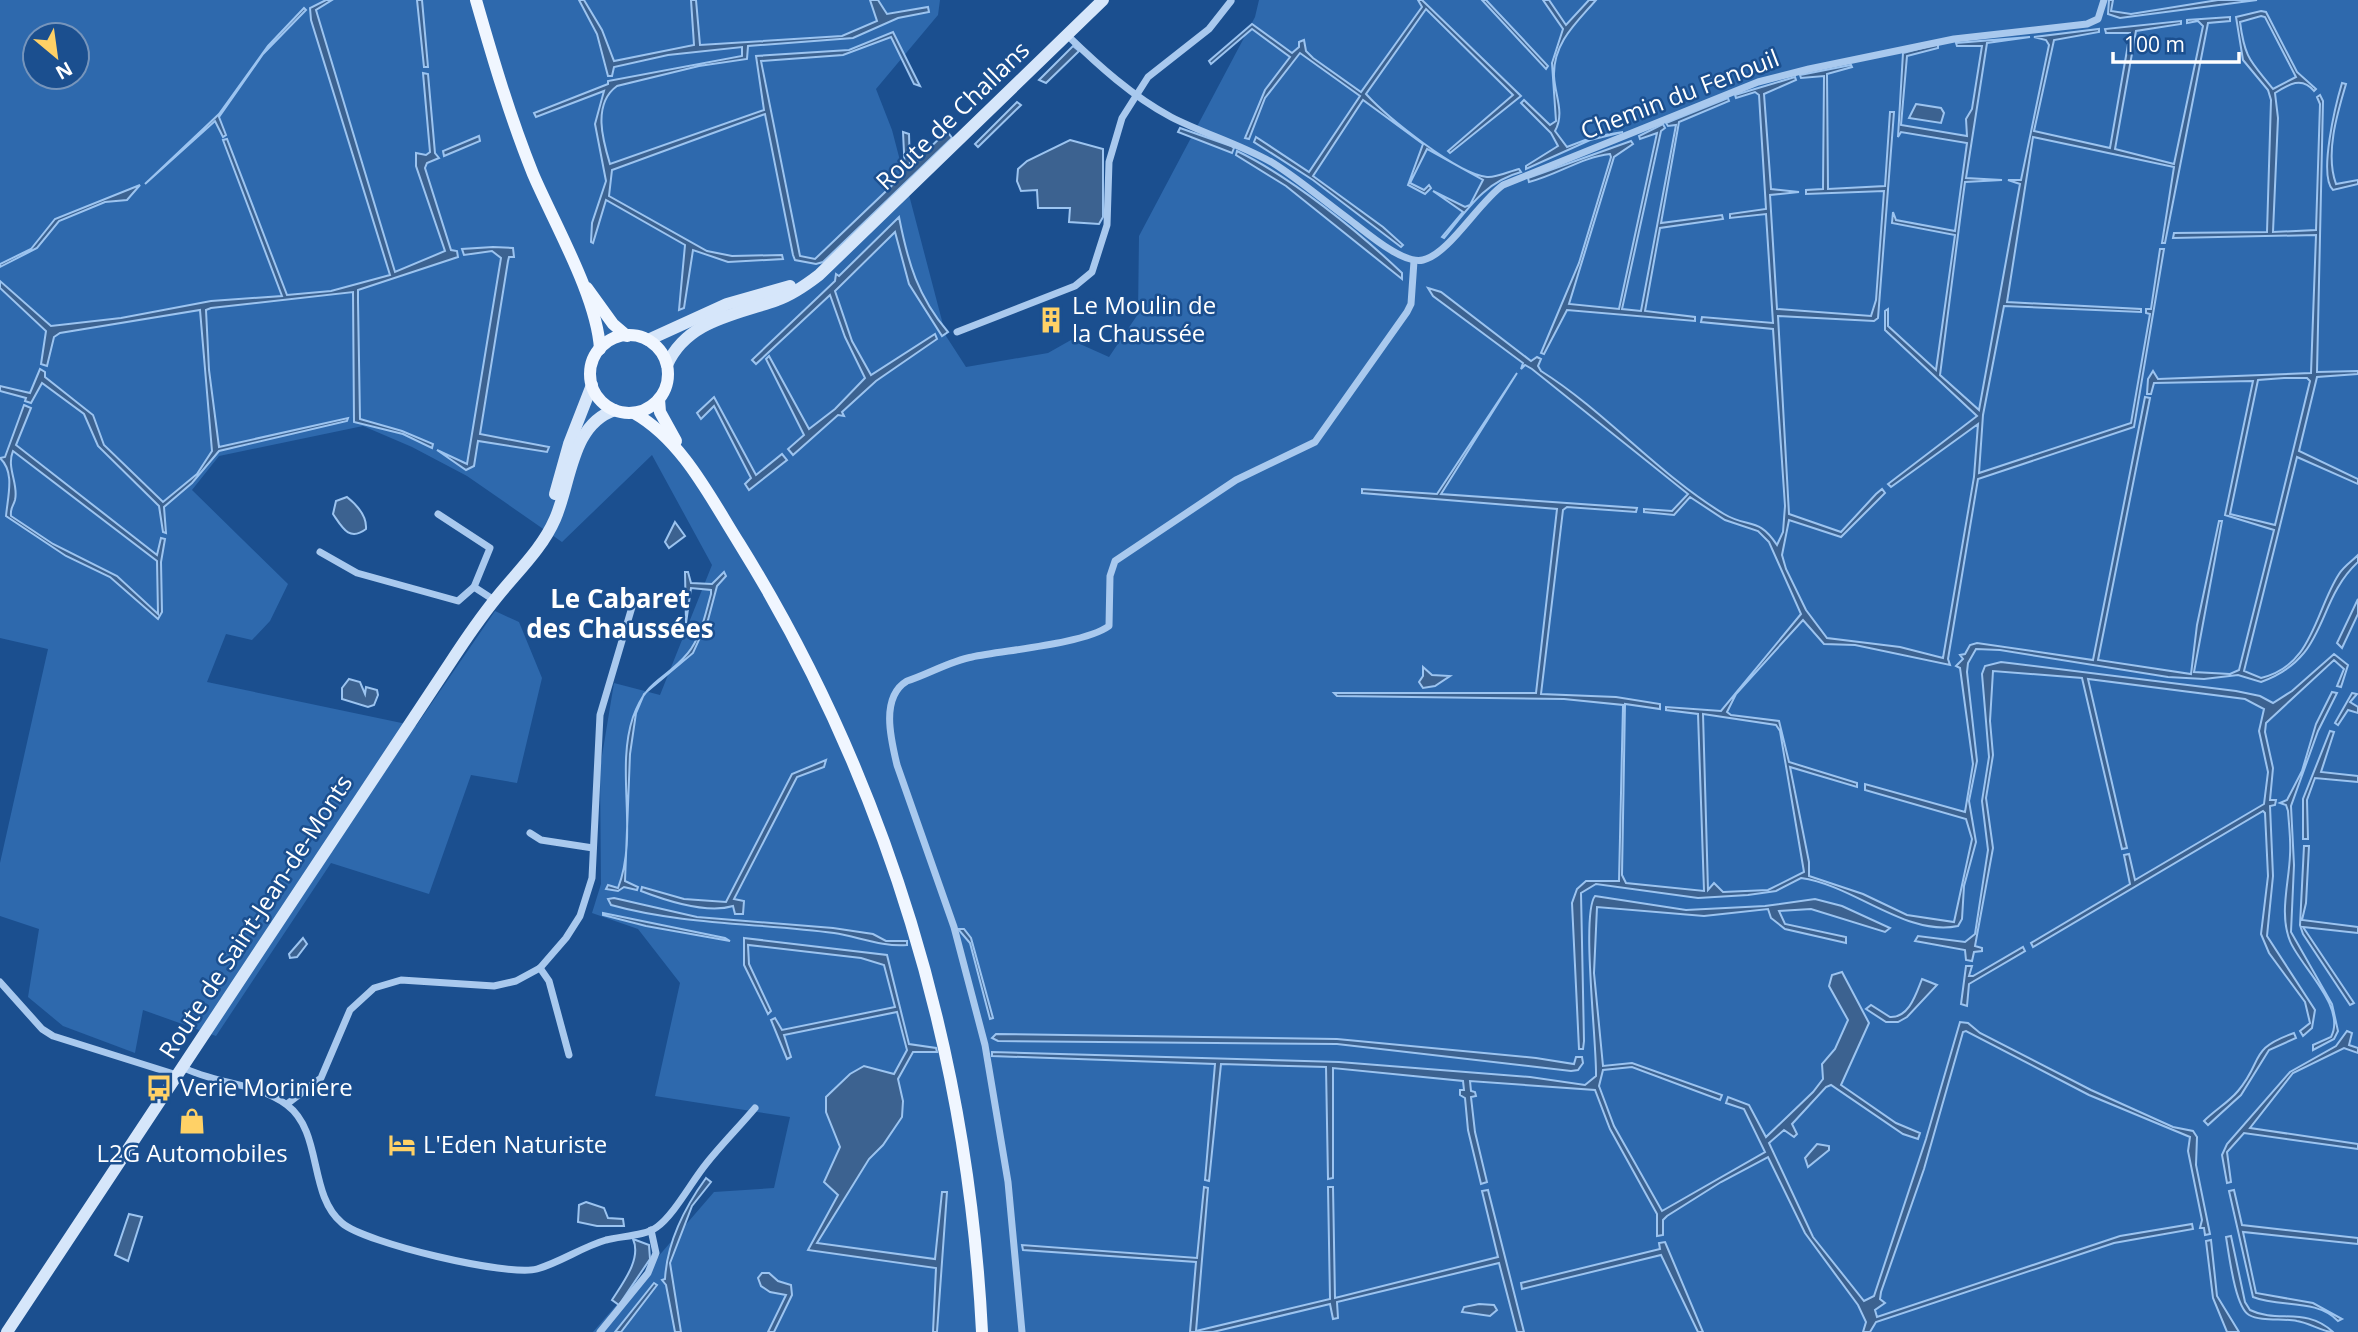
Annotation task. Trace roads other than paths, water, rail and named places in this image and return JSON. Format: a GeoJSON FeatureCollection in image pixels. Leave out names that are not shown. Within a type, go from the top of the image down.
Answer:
{"type":"FeatureCollection","features":[{"type":"Feature","properties":{"kind":"main road"},"geometry":{"type":"LineString","coordinates":[[476,0],[512,122],[579,276],[600,349]]}},
{"type":"Feature","properties":{"kind":"main road","name":"Route de Challans"},"geometry":{"type":"LineString","coordinates":[[667,365],[679,346],[711,321],[785,296],[804,286],[833,262],[1103,0]]}},
{"type":"Feature","properties":{"kind":"main road","name":"Route de Challans"},"geometry":{"type":"LineString","coordinates":[[648,340],[718,308],[796,284],[833,262]]}},
{"type":"Feature","properties":{"kind":"main road"},"geometry":{"type":"LineString","coordinates":[[579,276],[612,324],[627,335],[648,340],[657,346],[667,365],[667,383],[659,399],[643,411],[634,413],[615,410],[601,400],[592,385]]}},
{"type":"Feature","properties":{"kind":"main road"},"geometry":{"type":"LineString","coordinates":[[560,491],[569,444],[592,385],[592,366],[600,349],[627,335]]}},
{"type":"Feature","properties":{"kind":"main road"},"geometry":{"type":"LineString","coordinates":[[659,399],[663,420],[761,580],[831,713],[855,766],[902,891],[939,1020],[960,1127],[974,1221],[982,1332]]}},
{"type":"Feature","properties":{"kind":"main road"},"geometry":{"type":"LineString","coordinates":[[560,491],[584,436],[600,417],[615,410]]}},
{"type":"Feature","properties":{"kind":"main road"},"geometry":{"type":"LineString","coordinates":[[634,413],[667,439],[687,463]]}},
{"type":"Feature","properties":{"kind":"main road","name":"Route de Saint-Jean-de-Monts"},"geometry":{"type":"LineString","coordinates":[[7,1332],[494,600],[534,553],[547,531],[547,522],[560,491]]}},
{"type":"Feature","properties":{"kind":"street","name":"Chemin du Fenouil"},"geometry":{"type":"LineString","coordinates":[[1414,261],[1433,256],[1441,250],[1480,204],[1503,185],[1709,100],[1770,79],[1902,48],[1954,39],[2087,24],[2098,19],[2104,0]]}},
{"type":"Feature","properties":{"kind":"street"},"geometry":{"type":"LineString","coordinates":[[957,332],[1075,286],[1092,272],[1107,225],[1111,146],[1122,117],[1159,67],[1209,29],[1231,1]]}},
{"type":"Feature","properties":{"kind":"street"},"geometry":{"type":"LineString","coordinates":[[1022,1332],[1008,1182],[985,1045],[954,927],[897,765],[892,739],[891,701],[899,686],[969,657],[1105,629],[1111,617],[1110,576],[1115,561],[1236,480],[1315,442],[1408,312],[1414,261],[1379,242],[1274,164],[1235,143],[1173,118],[1135,96],[1067,35]]}},
{"type":"Feature","properties":{"kind":"street"},"geometry":{"type":"LineString","coordinates":[[320,552],[357,573],[452,600],[463,600],[474,587],[490,548],[438,513]]}},
{"type":"Feature","properties":{"kind":"street"},"geometry":{"type":"LineString","coordinates":[[474,587],[494,600]]}},
{"type":"Feature","properties":{"kind":"street"},"geometry":{"type":"LineString","coordinates":[[287,1104],[321,1078],[345,1017],[362,996],[374,988],[401,980],[494,986],[516,981],[540,968],[566,938],[580,916],[592,878],[600,715],[632,607]]}},
{"type":"Feature","properties":{"kind":"street"},"geometry":{"type":"LineString","coordinates":[[530,834],[541,840],[593,848]]}},
{"type":"Feature","properties":{"kind":"street"},"geometry":{"type":"LineString","coordinates":[[540,968],[549,981],[569,1055]]}},
{"type":"Feature","properties":{"kind":"street"},"geometry":{"type":"LineString","coordinates":[[0,982],[42,1029],[53,1036],[199,1075],[267,1095],[287,1104],[303,1128],[329,1206],[345,1226],[373,1238],[476,1264],[536,1270],[596,1243],[659,1226],[706,1163],[755,1108]]}},
{"type":"Feature","properties":{"kind":"street"},"geometry":{"type":"LineString","coordinates":[[600,1332],[648,1273],[656,1253],[651,1230]]}},
{"type":"Feature","properties":{"kind":"place","name":"Le Moulin de la Chaussée"},"geometry":{"type":"Point","coordinates":[1051,320]}},
{"type":"Feature","properties":{"kind":"place","name":"Verie Moriniere"},"geometry":{"type":"Point","coordinates":[159,1088]}},
{"type":"Feature","properties":{"kind":"place","name":"L2G Automobiles"},"geometry":{"type":"Point","coordinates":[192,1121]}},
{"type":"Feature","properties":{"kind":"place","name":"L'Eden Naturiste"},"geometry":{"type":"Point","coordinates":[402,1145]}},
{"type":"Feature","properties":{"kind":"district","name":"Le Cabaret des Chaussées"},"geometry":{"type":"Point","coordinates":[620,614]}}]}
